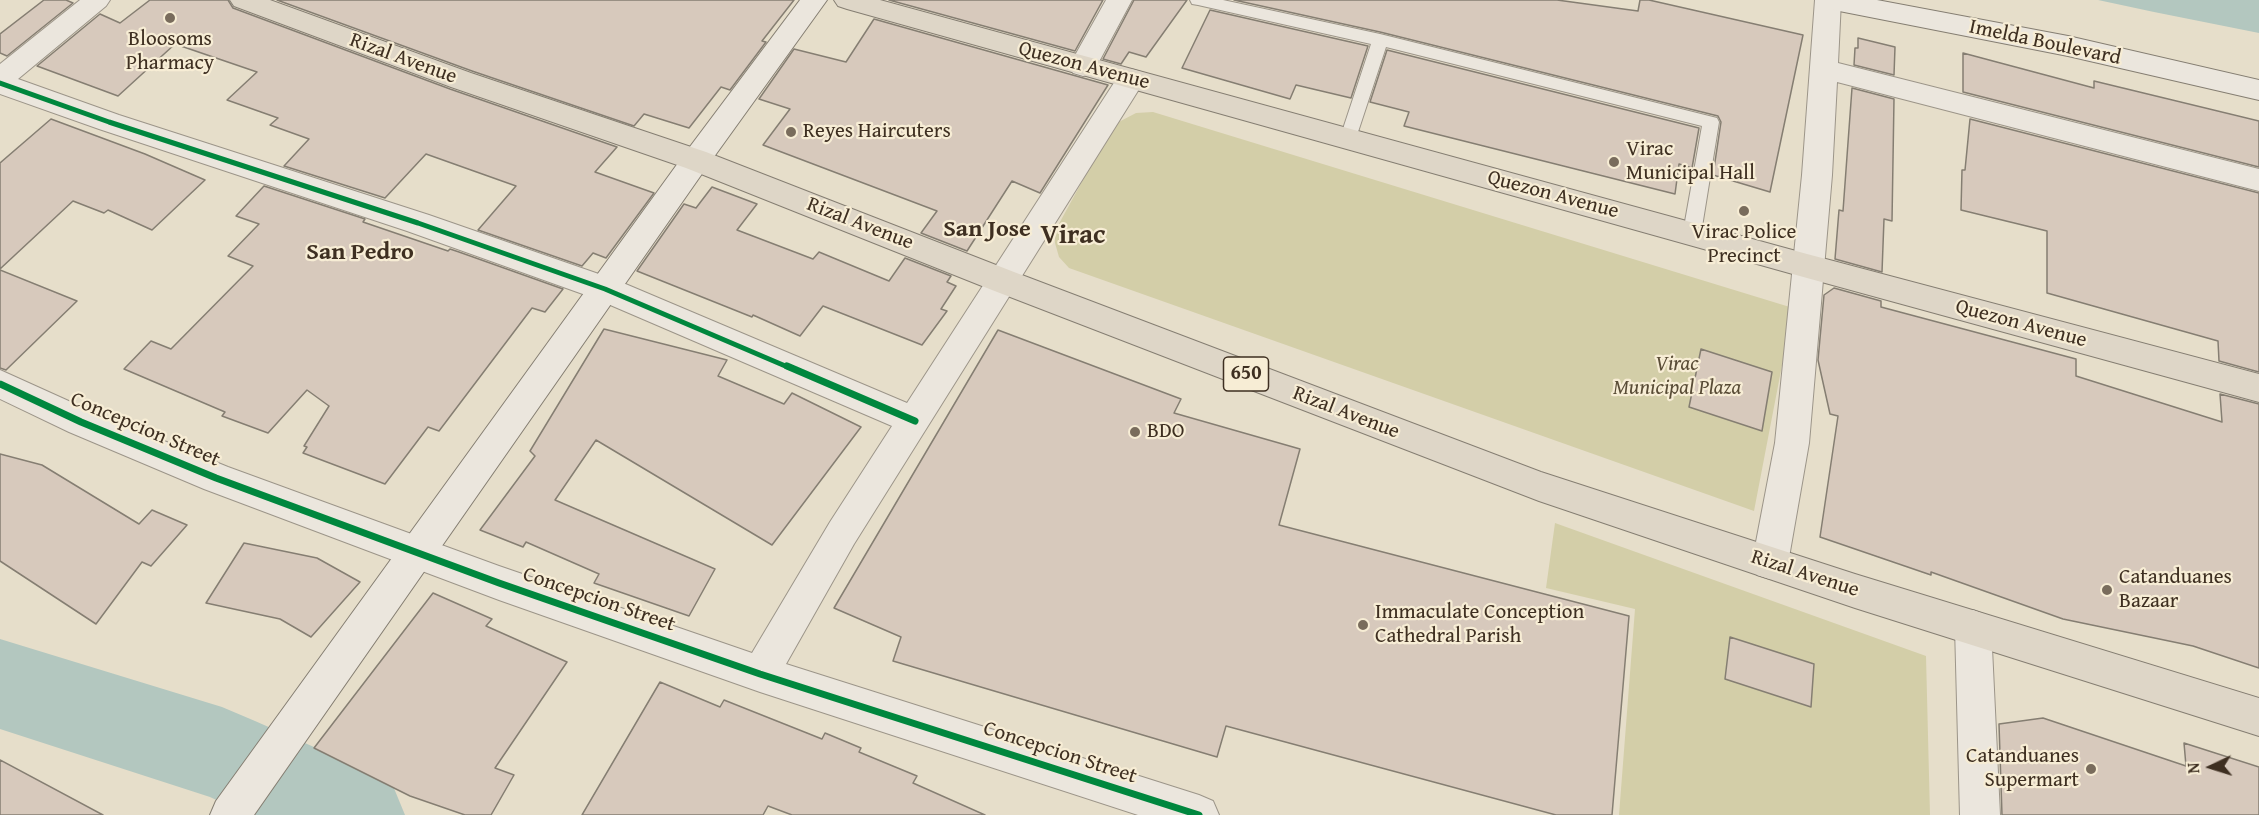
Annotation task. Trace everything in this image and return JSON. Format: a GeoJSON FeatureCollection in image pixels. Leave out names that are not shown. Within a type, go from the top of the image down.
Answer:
{"type":"FeatureCollection","features":[{"type":"Feature","properties":{"kind":"main road","name":"Rizal Avenue"},"geometry":{"type":"LineString","coordinates":[[243,0],[450,76],[696,160],[1003,281],[1506,474],[1770,563],[2259,717]]}},
{"type":"Feature","properties":{"kind":"main road","name":"Quezon Avenue"},"geometry":{"type":"LineString","coordinates":[[847,0],[1807,266],[2259,388]]}},
{"type":"Feature","properties":{"kind":"street"},"geometry":{"type":"LineString","coordinates":[[97,0],[0,81],[109,122],[418,223],[605,289],[915,422]]}},
{"type":"Feature","properties":{"kind":"street"},"geometry":{"type":"LineString","coordinates":[[230,815],[696,160],[814,0]]}},
{"type":"Feature","properties":{"kind":"street"},"geometry":{"type":"LineString","coordinates":[[1083,66],[1119,0]]}},
{"type":"Feature","properties":{"kind":"street"},"geometry":{"type":"LineString","coordinates":[[1770,563],[1792,443],[1807,266],[1818,175],[1829,0]]}},
{"type":"Feature","properties":{"kind":"street","name":"Imelda Boulevard"},"geometry":{"type":"LineString","coordinates":[[1829,0],[2068,46],[2259,90]]}},
{"type":"Feature","properties":{"kind":"street"},"geometry":{"type":"LineString","coordinates":[[1824,69],[2259,180]]}},
{"type":"Feature","properties":{"kind":"street"},"geometry":{"type":"LineString","coordinates":[[760,674],[842,533],[915,422],[1131,79]]}},
{"type":"Feature","properties":{"kind":"street","name":"Concepcion Street"},"geometry":{"type":"LineString","coordinates":[[0,384],[114,436],[216,478],[499,583],[760,674],[1199,815]]}},
{"type":"Feature","properties":{"kind":"street"},"geometry":{"type":"LineString","coordinates":[[1973,627],[1980,815]]}},
{"type":"Feature","properties":{"kind":"lane"},"geometry":{"type":"LineString","coordinates":[[1198,0],[1380,40],[1711,122],[1692,233]]}},
{"type":"Feature","properties":{"kind":"lane"},"geometry":{"type":"LineString","coordinates":[[1348,138],[1380,40]]}},
{"type":"Feature","properties":{"kind":"green space","name":"Virac Municipal Plaza"},"geometry":{"type":"Polygon","coordinates":[[[1153,112],[1793,308],[1754,511],[1069,268],[1059,257],[1055,243],[1055,231],[1113,125],[1136,113],[1153,112]]]}},
{"type":"Feature","properties":{"kind":"green space"},"geometry":{"type":"Polygon","coordinates":[[[1555,523],[1926,656],[1930,815],[1619,815],[1635,609],[1546,588],[1555,523]]]}},
{"type":"Feature","properties":{"kind":"shaded area"},"geometry":{"type":"Polygon","coordinates":[[[2098,0],[2259,0],[2259,33],[2154,12],[2098,0]]]}},
{"type":"Feature","properties":{"kind":"building"},"geometry":{"type":"Polygon","coordinates":[[[44,0],[66,0],[73,3],[7,56],[0,53],[0,34],[44,0]]]}},
{"type":"Feature","properties":{"kind":"building"},"geometry":{"type":"Polygon","coordinates":[[[150,0],[228,0],[233,8],[450,89],[617,147],[595,172],[654,193],[606,258],[593,253],[582,266],[478,230],[516,186],[426,154],[385,198],[284,166],[309,139],[270,125],[278,118],[227,100],[257,72],[175,44],[118,96],[37,66],[100,14],[120,23],[150,0]]]}},
{"type":"Feature","properties":{"kind":"building"},"geometry":{"type":"Polygon","coordinates":[[[277,0],[794,0],[762,41],[766,42],[730,90],[721,87],[689,128],[644,114],[634,126],[472,71],[277,0]]]}},
{"type":"Feature","properties":{"kind":"building"},"geometry":{"type":"Polygon","coordinates":[[[889,0],[1103,0],[1075,51],[889,0]]]}},
{"type":"Feature","properties":{"kind":"building"},"geometry":{"type":"Polygon","coordinates":[[[1134,0],[1187,0],[1146,57],[1129,52],[1121,64],[1103,59],[1134,0]]]}},
{"type":"Feature","properties":{"kind":"building"},"geometry":{"type":"Polygon","coordinates":[[[1234,0],[1557,0],[1638,11],[1640,0],[1649,0],[1803,35],[1770,192],[1713,175],[1721,122],[1718,116],[1380,32],[1234,0]]]}},
{"type":"Feature","properties":{"kind":"building"},"geometry":{"type":"Polygon","coordinates":[[[1210,10],[1368,46],[1351,98],[1296,85],[1290,99],[1182,68],[1210,10]]]}},
{"type":"Feature","properties":{"kind":"building"},"geometry":{"type":"Polygon","coordinates":[[[874,19],[1108,85],[1040,193],[1012,181],[967,251],[921,233],[937,211],[763,145],[790,109],[759,99],[794,49],[846,62],[874,19]]]}},
{"type":"Feature","properties":{"kind":"building"},"geometry":{"type":"Polygon","coordinates":[[[1858,38],[1895,47],[1894,75],[1854,65],[1858,38]]]}},
{"type":"Feature","properties":{"kind":"building","name":"Virac Municipal Hall"},"geometry":{"type":"Polygon","coordinates":[[[1387,50],[1699,128],[1692,168],[1679,164],[1675,194],[1404,126],[1409,112],[1370,102],[1387,50]]]}},
{"type":"Feature","properties":{"kind":"building"},"geometry":{"type":"Polygon","coordinates":[[[1963,53],[2094,88],[2094,81],[2259,121],[2259,167],[1963,92],[1963,53]]]}},
{"type":"Feature","properties":{"kind":"building"},"geometry":{"type":"Polygon","coordinates":[[[1852,88],[1894,99],[1892,221],[1884,219],[1882,272],[1835,259],[1839,210],[1843,211],[1852,88]]]}},
{"type":"Feature","properties":{"kind":"building"},"geometry":{"type":"Polygon","coordinates":[[[51,119],[145,154],[205,180],[152,230],[108,210],[104,213],[73,201],[0,269],[0,163],[51,119]]]}},
{"type":"Feature","properties":{"kind":"building"},"geometry":{"type":"Polygon","coordinates":[[[1970,119],[2259,193],[2259,372],[2219,361],[2218,341],[2047,293],[2047,231],[1961,210],[1962,170],[1965,170],[1970,119]]]}},
{"type":"Feature","properties":{"kind":"building"},"geometry":{"type":"Polygon","coordinates":[[[264,186],[563,289],[545,312],[532,308],[439,431],[428,427],[385,484],[303,453],[307,447],[304,446],[329,406],[307,390],[268,433],[222,416],[225,412],[124,369],[151,341],[171,349],[253,266],[228,256],[259,224],[236,216],[264,186]]]}},
{"type":"Feature","properties":{"kind":"building"},"geometry":{"type":"Polygon","coordinates":[[[712,187],[757,204],[737,230],[813,259],[819,252],[889,281],[905,258],[951,276],[947,282],[956,286],[941,309],[947,311],[922,345],[823,306],[800,336],[753,315],[752,317],[637,271],[684,204],[696,208],[712,187]]]}},
{"type":"Feature","properties":{"kind":"building"},"geometry":{"type":"Polygon","coordinates":[[[0,270],[77,301],[6,370],[0,368],[0,270]]]}},
{"type":"Feature","properties":{"kind":"building"},"geometry":{"type":"Polygon","coordinates":[[[1834,288],[1881,301],[1881,307],[2076,359],[2076,376],[2222,422],[2220,394],[2259,404],[2259,668],[2193,646],[2063,619],[1931,572],[1931,575],[1820,537],[1838,416],[1830,414],[1818,360],[1824,295],[1834,288]]]}},
{"type":"Feature","properties":{"kind":"building"},"geometry":{"type":"Polygon","coordinates":[[[604,329],[727,360],[718,376],[784,404],[792,393],[861,427],[772,545],[596,440],[555,500],[715,569],[689,616],[594,583],[599,574],[526,542],[523,547],[480,530],[535,456],[530,451],[604,329]]]}},
{"type":"Feature","properties":{"kind":"building","name":"Immaculate Conception Cathedral Parish"},"geometry":{"type":"Polygon","coordinates":[[[998,330],[1181,399],[1174,413],[1300,449],[1279,525],[1629,616],[1612,815],[1556,815],[1226,726],[1217,757],[893,661],[901,637],[834,608],[998,330]]]}},
{"type":"Feature","properties":{"kind":"building"},"geometry":{"type":"Polygon","coordinates":[[[1701,349],[1772,372],[1762,431],[1689,407],[1701,349]]]}},
{"type":"Feature","properties":{"kind":"building"},"geometry":{"type":"Polygon","coordinates":[[[0,454],[42,465],[139,524],[152,510],[187,525],[151,566],[142,562],[96,624],[0,561],[0,454]]]}},
{"type":"Feature","properties":{"kind":"building"},"geometry":{"type":"Polygon","coordinates":[[[244,543],[317,558],[360,582],[311,637],[280,619],[206,603],[244,543]]]}},
{"type":"Feature","properties":{"kind":"building"},"geometry":{"type":"Polygon","coordinates":[[[433,593],[492,619],[486,626],[567,662],[495,768],[514,775],[491,815],[465,815],[410,796],[314,748],[433,593]]]}},
{"type":"Feature","properties":{"kind":"building"},"geometry":{"type":"Polygon","coordinates":[[[1730,637],[1814,664],[1811,707],[1725,679],[1730,637]]]}},
{"type":"Feature","properties":{"kind":"building"},"geometry":{"type":"Polygon","coordinates":[[[660,682],[720,707],[724,700],[822,739],[825,733],[861,748],[859,752],[917,776],[913,783],[985,815],[792,815],[768,806],[763,815],[582,815],[660,682]]]}},
{"type":"Feature","properties":{"kind":"building","name":"Catanduanes Supermart"},"geometry":{"type":"Polygon","coordinates":[[[2043,718],[2186,766],[2184,743],[2259,767],[2259,815],[2002,815],[1999,724],[2043,718]]]}},
{"type":"Feature","properties":{"kind":"building"},"geometry":{"type":"Polygon","coordinates":[[[0,760],[103,815],[0,815],[0,760]]]}},
{"type":"Feature","properties":{"kind":"waterway"},"geometry":{"type":"LineString","coordinates":[[0,684],[222,754],[357,815]]}},
{"type":"Feature","properties":{"kind":"cycle path"},"geometry":{"type":"LineString","coordinates":[[0,83],[109,122],[418,223],[605,289],[915,421]]}},
{"type":"Feature","properties":{"kind":"cycle path"},"geometry":{"type":"LineString","coordinates":[[0,384],[81,422],[216,478],[499,583],[760,674],[1199,815]]}},
{"type":"Feature","properties":{"kind":"place","name":"Bloosoms Pharmacy"},"geometry":{"type":"Point","coordinates":[170,18]}},
{"type":"Feature","properties":{"kind":"place","name":"Reyes Haircuters"},"geometry":{"type":"Point","coordinates":[791,132]}},
{"type":"Feature","properties":{"kind":"place","name":"Virac Municipal Hall"},"geometry":{"type":"Point","coordinates":[1614,162]}},
{"type":"Feature","properties":{"kind":"place","name":"Virac Police Precinct"},"geometry":{"type":"Point","coordinates":[1744,211]}},
{"type":"Feature","properties":{"kind":"place","name":"BDO"},"geometry":{"type":"Point","coordinates":[1135,432]}},
{"type":"Feature","properties":{"kind":"place","name":"Catanduanes Bazaar"},"geometry":{"type":"Point","coordinates":[2107,590]}},
{"type":"Feature","properties":{"kind":"place","name":"Immaculate Conception Cathedral Parish"},"geometry":{"type":"Point","coordinates":[1363,625]}},
{"type":"Feature","properties":{"kind":"place","name":"Catanduanes Supermart"},"geometry":{"type":"Point","coordinates":[2091,769]}},
{"type":"Feature","properties":{"kind":"district","name":"San Jose"},"geometry":{"type":"Point","coordinates":[987,230]}},
{"type":"Feature","properties":{"kind":"district","name":"Virac"},"geometry":{"type":"Point","coordinates":[1073,236]}},
{"type":"Feature","properties":{"kind":"district","name":"San Pedro"},"geometry":{"type":"Point","coordinates":[360,253]}}]}
